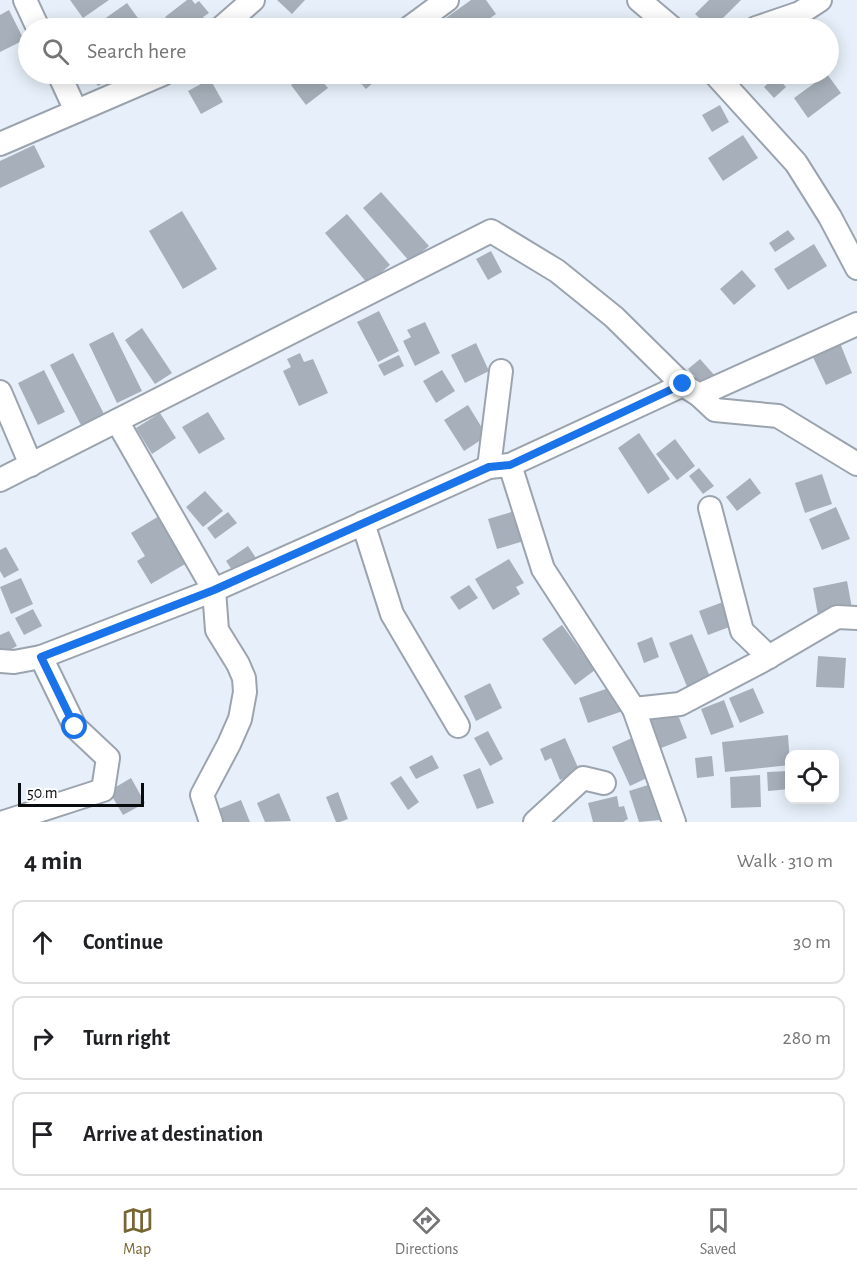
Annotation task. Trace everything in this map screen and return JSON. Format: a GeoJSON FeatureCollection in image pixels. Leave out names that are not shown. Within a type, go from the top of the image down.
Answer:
{"type":"FeatureCollection","features":[{"type":"Feature","properties":{"kind":"street"},"geometry":{"type":"LineString","coordinates":[[25,0],[33,18]]}},
{"type":"Feature","properties":{"kind":"street"},"geometry":{"type":"LineString","coordinates":[[232,18],[253,0]]}},
{"type":"Feature","properties":{"kind":"street"},"geometry":{"type":"LineString","coordinates":[[423,18],[447,0]]}},
{"type":"Feature","properties":{"kind":"street"},"geometry":{"type":"LineString","coordinates":[[639,0],[660,18]]}},
{"type":"Feature","properties":{"kind":"street"},"geometry":{"type":"LineString","coordinates":[[785,18],[800,13],[820,0]]}},
{"type":"Feature","properties":{"kind":"street"},"geometry":{"type":"LineString","coordinates":[[64,84],[76,111]]}},
{"type":"Feature","properties":{"kind":"street"},"geometry":{"type":"LineString","coordinates":[[0,144],[139,84]]}},
{"type":"Feature","properties":{"kind":"street"},"geometry":{"type":"LineString","coordinates":[[724,84],[796,163],[830,217],[857,268]]}},
{"type":"Feature","properties":{"kind":"street"},"geometry":{"type":"LineString","coordinates":[[0,480],[491,231],[566,278],[614,317],[715,410],[778,416],[857,464]]}},
{"type":"Feature","properties":{"kind":"street"},"geometry":{"type":"LineString","coordinates":[[0,661],[14,662],[41,657],[214,590],[363,523],[500,466],[857,324]]}},
{"type":"Feature","properties":{"kind":"street"},"geometry":{"type":"LineString","coordinates":[[501,371],[500,466],[543,569],[634,708],[674,822]]}},
{"type":"Feature","properties":{"kind":"street"},"geometry":{"type":"LineString","coordinates":[[0,392],[30,465]]}},
{"type":"Feature","properties":{"kind":"street"},"geometry":{"type":"LineString","coordinates":[[117,421],[214,590],[217,630],[244,678],[245,692],[240,718],[202,795],[211,822]]}},
{"type":"Feature","properties":{"kind":"street"},"geometry":{"type":"LineString","coordinates":[[710,508],[742,631],[769,657]]}},
{"type":"Feature","properties":{"kind":"street"},"geometry":{"type":"LineString","coordinates":[[363,523],[392,614],[458,726]]}},
{"type":"Feature","properties":{"kind":"street"},"geometry":{"type":"LineString","coordinates":[[634,708],[680,704],[769,657],[837,617],[857,618]]}},
{"type":"Feature","properties":{"kind":"street"},"geometry":{"type":"LineString","coordinates":[[4,822],[103,790],[108,758],[75,727],[41,657]]}},
{"type":"Feature","properties":{"kind":"street"},"geometry":{"type":"LineString","coordinates":[[535,822],[583,778],[604,783]]}},
{"type":"Feature","properties":{"kind":"building"},"geometry":{"type":"Polygon","coordinates":[[[70,0],[109,0],[83,18],[70,0]]]}},
{"type":"Feature","properties":{"kind":"building"},"geometry":{"type":"Polygon","coordinates":[[[187,0],[192,0],[195,4],[199,1],[209,13],[204,18],[165,17],[187,0]]]}},
{"type":"Feature","properties":{"kind":"building"},"geometry":{"type":"Polygon","coordinates":[[[277,0],[305,0],[292,14],[277,0]]]}},
{"type":"Feature","properties":{"kind":"building"},"geometry":{"type":"Polygon","coordinates":[[[471,0],[486,0],[496,14],[490,18],[446,18],[471,0]]]}},
{"type":"Feature","properties":{"kind":"building"},"geometry":{"type":"Polygon","coordinates":[[[709,0],[741,0],[723,18],[699,18],[695,14],[709,0]]]}},
{"type":"Feature","properties":{"kind":"building"},"geometry":{"type":"Polygon","coordinates":[[[127,3],[138,18],[106,18],[127,3]]]}},
{"type":"Feature","properties":{"kind":"building"},"geometry":{"type":"Polygon","coordinates":[[[9,10],[18,28],[18,43],[0,52],[0,15],[9,10]]]}},
{"type":"Feature","properties":{"kind":"building"},"geometry":{"type":"Polygon","coordinates":[[[201,84],[213,84],[223,102],[201,114],[188,91],[201,84]]]}},
{"type":"Feature","properties":{"kind":"building"},"geometry":{"type":"Polygon","coordinates":[[[325,84],[328,88],[306,105],[291,85],[325,84]]]}},
{"type":"Feature","properties":{"kind":"building"},"geometry":{"type":"Polygon","coordinates":[[[361,84],[372,84],[366,89],[361,84]]]}},
{"type":"Feature","properties":{"kind":"building"},"geometry":{"type":"Polygon","coordinates":[[[767,84],[783,84],[786,87],[774,98],[764,87],[767,84]]]}},
{"type":"Feature","properties":{"kind":"building"},"geometry":{"type":"Polygon","coordinates":[[[813,84],[834,84],[841,93],[808,118],[794,98],[813,84]]]}},
{"type":"Feature","properties":{"kind":"building"},"geometry":{"type":"Polygon","coordinates":[[[720,105],[729,122],[712,132],[702,115],[720,105]]]}},
{"type":"Feature","properties":{"kind":"building"},"geometry":{"type":"Polygon","coordinates":[[[743,135],[758,158],[723,181],[708,158],[743,135]]]}},
{"type":"Feature","properties":{"kind":"building"},"geometry":{"type":"Polygon","coordinates":[[[34,145],[45,167],[0,188],[0,161],[34,145]]]}},
{"type":"Feature","properties":{"kind":"building"},"geometry":{"type":"Polygon","coordinates":[[[381,192],[429,246],[410,262],[363,208],[381,192]]]}},
{"type":"Feature","properties":{"kind":"building"},"geometry":{"type":"Polygon","coordinates":[[[182,211],[217,269],[183,289],[149,231],[182,211]]]}},
{"type":"Feature","properties":{"kind":"building"},"geometry":{"type":"Polygon","coordinates":[[[347,214],[390,265],[368,284],[325,233],[347,214]]]}},
{"type":"Feature","properties":{"kind":"building"},"geometry":{"type":"Polygon","coordinates":[[[788,230],[795,239],[775,252],[769,243],[788,230]]]}},
{"type":"Feature","properties":{"kind":"building"},"geometry":{"type":"Polygon","coordinates":[[[814,244],[827,266],[788,290],[774,269],[814,244]]]}},
{"type":"Feature","properties":{"kind":"building"},"geometry":{"type":"Polygon","coordinates":[[[491,251],[502,272],[488,280],[476,259],[491,251]]]}},
{"type":"Feature","properties":{"kind":"building"},"geometry":{"type":"Polygon","coordinates":[[[742,270],[756,286],[734,305],[720,289],[742,270]]]}},
{"type":"Feature","properties":{"kind":"building"},"geometry":{"type":"Polygon","coordinates":[[[379,311],[399,351],[378,362],[357,322],[379,311]]]}},
{"type":"Feature","properties":{"kind":"building"},"geometry":{"type":"Polygon","coordinates":[[[425,322],[440,353],[415,366],[403,341],[411,337],[407,330],[425,322]]]}},
{"type":"Feature","properties":{"kind":"building"},"geometry":{"type":"Polygon","coordinates":[[[142,328],[172,373],[155,384],[125,340],[142,328]]]}},
{"type":"Feature","properties":{"kind":"building"},"geometry":{"type":"Polygon","coordinates":[[[113,332],[142,391],[117,403],[89,344],[113,332]]]}},
{"type":"Feature","properties":{"kind":"building"},"geometry":{"type":"Polygon","coordinates":[[[476,343],[489,371],[465,383],[451,355],[476,343]]]}},
{"type":"Feature","properties":{"kind":"building"},"geometry":{"type":"Polygon","coordinates":[[[840,343],[852,373],[826,385],[812,355],[840,343]]]}},
{"type":"Feature","properties":{"kind":"building"},"geometry":{"type":"Polygon","coordinates":[[[73,353],[104,414],[81,425],[50,365],[73,353]]]}},
{"type":"Feature","properties":{"kind":"building"},"geometry":{"type":"Polygon","coordinates":[[[300,353],[304,362],[313,359],[328,393],[299,406],[283,371],[291,367],[287,359],[300,353]]]}},
{"type":"Feature","properties":{"kind":"building"},"geometry":{"type":"Polygon","coordinates":[[[399,355],[404,366],[384,376],[378,365],[399,355]]]}},
{"type":"Feature","properties":{"kind":"building"},"geometry":{"type":"Polygon","coordinates":[[[700,359],[716,377],[704,387],[688,369],[700,359]]]}},
{"type":"Feature","properties":{"kind":"building"},"geometry":{"type":"Polygon","coordinates":[[[44,370],[65,412],[38,425],[18,383],[44,370]]]}},
{"type":"Feature","properties":{"kind":"building"},"geometry":{"type":"Polygon","coordinates":[[[442,370],[455,391],[436,403],[423,381],[442,370]]]}},
{"type":"Feature","properties":{"kind":"building"},"geometry":{"type":"Polygon","coordinates":[[[468,405],[487,436],[464,451],[444,420],[468,405]]]}},
{"type":"Feature","properties":{"kind":"building"},"geometry":{"type":"Polygon","coordinates":[[[208,412],[225,439],[199,454],[182,427],[208,412]]]}},
{"type":"Feature","properties":{"kind":"building"},"geometry":{"type":"Polygon","coordinates":[[[160,413],[176,438],[152,454],[136,428],[160,413]]]}},
{"type":"Feature","properties":{"kind":"building"},"geometry":{"type":"Polygon","coordinates":[[[639,433],[670,479],[648,494],[618,448],[639,433]]]}},
{"type":"Feature","properties":{"kind":"building"},"geometry":{"type":"Polygon","coordinates":[[[675,439],[695,466],[677,480],[656,454],[675,439]]]}},
{"type":"Feature","properties":{"kind":"building"},"geometry":{"type":"Polygon","coordinates":[[[699,468],[714,486],[703,494],[689,476],[699,468]]]}},
{"type":"Feature","properties":{"kind":"building"},"geometry":{"type":"Polygon","coordinates":[[[822,474],[832,504],[805,513],[795,483],[822,474]]]}},
{"type":"Feature","properties":{"kind":"building"},"geometry":{"type":"Polygon","coordinates":[[[750,478],[761,493],[737,511],[726,497],[750,478]]]}},
{"type":"Feature","properties":{"kind":"building"},"geometry":{"type":"Polygon","coordinates":[[[205,491],[223,511],[203,527],[186,507],[205,491]]]}},
{"type":"Feature","properties":{"kind":"building"},"geometry":{"type":"Polygon","coordinates":[[[836,507],[850,539],[822,550],[809,519],[836,507]]]}},
{"type":"Feature","properties":{"kind":"building"},"geometry":{"type":"Polygon","coordinates":[[[515,511],[524,541],[497,549],[488,519],[515,511]]]}},
{"type":"Feature","properties":{"kind":"building"},"geometry":{"type":"Polygon","coordinates":[[[228,512],[237,523],[215,539],[207,528],[228,512]]]}},
{"type":"Feature","properties":{"kind":"building"},"geometry":{"type":"Polygon","coordinates":[[[164,513],[192,560],[151,584],[137,561],[145,556],[131,533],[164,513]]]}},
{"type":"Feature","properties":{"kind":"building"},"geometry":{"type":"Polygon","coordinates":[[[248,546],[260,564],[238,579],[226,561],[248,546]]]}},
{"type":"Feature","properties":{"kind":"building"},"geometry":{"type":"Polygon","coordinates":[[[6,547],[19,570],[4,578],[0,571],[0,550],[6,547]]]}},
{"type":"Feature","properties":{"kind":"building"},"geometry":{"type":"Polygon","coordinates":[[[509,559],[524,583],[516,587],[520,594],[493,610],[475,579],[509,559]]]}},
{"type":"Feature","properties":{"kind":"building"},"geometry":{"type":"Polygon","coordinates":[[[21,578],[33,604],[11,614],[0,587],[21,578]]]}},
{"type":"Feature","properties":{"kind":"building"},"geometry":{"type":"Polygon","coordinates":[[[847,581],[852,608],[818,615],[813,588],[847,581]]]}},
{"type":"Feature","properties":{"kind":"building"},"geometry":{"type":"Polygon","coordinates":[[[469,585],[478,598],[459,610],[450,597],[469,585]]]}},
{"type":"Feature","properties":{"kind":"building"},"geometry":{"type":"Polygon","coordinates":[[[723,602],[732,626],[708,635],[699,611],[723,602]]]}},
{"type":"Feature","properties":{"kind":"building"},"geometry":{"type":"Polygon","coordinates":[[[33,609],[42,626],[24,635],[15,618],[33,609]]]}},
{"type":"Feature","properties":{"kind":"building"},"geometry":{"type":"Polygon","coordinates":[[[562,625],[595,670],[575,685],[542,639],[562,625]]]}},
{"type":"Feature","properties":{"kind":"building"},"geometry":{"type":"Polygon","coordinates":[[[9,631],[17,646],[0,655],[0,635],[9,631]]]}},
{"type":"Feature","properties":{"kind":"building"},"geometry":{"type":"Polygon","coordinates":[[[692,634],[711,679],[688,689],[669,643],[692,634]]]}},
{"type":"Feature","properties":{"kind":"building"},"geometry":{"type":"Polygon","coordinates":[[[652,637],[659,657],[644,663],[637,643],[652,637]]]}},
{"type":"Feature","properties":{"kind":"building"},"geometry":{"type":"Polygon","coordinates":[[[818,656],[846,658],[844,688],[816,687],[818,656]]]}},
{"type":"Feature","properties":{"kind":"building"},"geometry":{"type":"Polygon","coordinates":[[[490,683],[502,708],[476,721],[464,696],[490,683]]]}},
{"type":"Feature","properties":{"kind":"building"},"geometry":{"type":"Polygon","coordinates":[[[615,686],[623,711],[588,723],[579,698],[615,686]]]}},
{"type":"Feature","properties":{"kind":"building"},"geometry":{"type":"Polygon","coordinates":[[[753,688],[764,713],[740,723],[729,698],[753,688]]]}},
{"type":"Feature","properties":{"kind":"building"},"geometry":{"type":"Polygon","coordinates":[[[724,700],[734,727],[711,735],[701,709],[724,700]]]}},
{"type":"Feature","properties":{"kind":"building"},"geometry":{"type":"Polygon","coordinates":[[[676,710],[687,738],[656,750],[645,722],[676,710]]]}},
{"type":"Feature","properties":{"kind":"building"},"geometry":{"type":"Polygon","coordinates":[[[488,731],[503,759],[490,766],[474,738],[488,731]]]}},
{"type":"Feature","properties":{"kind":"building"},"geometry":{"type":"Polygon","coordinates":[[[788,735],[789,750],[785,750],[785,766],[725,772],[722,742],[788,735]]]}},
{"type":"Feature","properties":{"kind":"building"},"geometry":{"type":"Polygon","coordinates":[[[565,738],[580,772],[560,780],[551,758],[545,761],[540,749],[565,738]]]}},
{"type":"Feature","properties":{"kind":"building"},"geometry":{"type":"Polygon","coordinates":[[[632,738],[651,776],[630,786],[612,747],[632,738]]]}},
{"type":"Feature","properties":{"kind":"building"},"geometry":{"type":"Polygon","coordinates":[[[432,755],[439,768],[416,779],[409,767],[432,755]]]}},
{"type":"Feature","properties":{"kind":"building"},"geometry":{"type":"Polygon","coordinates":[[[712,756],[714,776],[697,778],[695,758],[712,756]]]}},
{"type":"Feature","properties":{"kind":"building"},"geometry":{"type":"Polygon","coordinates":[[[480,768],[494,803],[477,809],[463,775],[480,768]]]}},
{"type":"Feature","properties":{"kind":"building"},"geometry":{"type":"Polygon","coordinates":[[[785,771],[785,789],[768,791],[767,772],[785,771]]]}},
{"type":"Feature","properties":{"kind":"building"},"geometry":{"type":"Polygon","coordinates":[[[760,775],[761,807],[731,808],[730,777],[760,775]]]}},
{"type":"Feature","properties":{"kind":"building"},"geometry":{"type":"Polygon","coordinates":[[[401,776],[419,802],[408,810],[390,783],[401,776]]]}},
{"type":"Feature","properties":{"kind":"building"},"geometry":{"type":"Polygon","coordinates":[[[131,778],[145,803],[123,815],[109,791],[131,778]]]}},
{"type":"Feature","properties":{"kind":"building"},"geometry":{"type":"Polygon","coordinates":[[[648,785],[660,820],[639,822],[629,791],[648,785]]]}},
{"type":"Feature","properties":{"kind":"building"},"geometry":{"type":"Polygon","coordinates":[[[338,792],[348,819],[336,822],[326,797],[338,792]]]}},
{"type":"Feature","properties":{"kind":"building"},"geometry":{"type":"Polygon","coordinates":[[[279,793],[291,821],[265,822],[257,803],[279,793]]]}},
{"type":"Feature","properties":{"kind":"building"},"geometry":{"type":"Polygon","coordinates":[[[617,796],[619,807],[624,806],[628,819],[623,822],[593,822],[588,803],[617,796]]]}},
{"type":"Feature","properties":{"kind":"building"},"geometry":{"type":"Polygon","coordinates":[[[241,800],[250,822],[218,822],[214,811],[241,800]]]}},
{"type":"Feature","properties":{"kind":"route"},"geometry":{"type":"LineString","coordinates":[[75,727],[41,657],[214,590],[489,467],[510,465],[683,384]]}}]}
